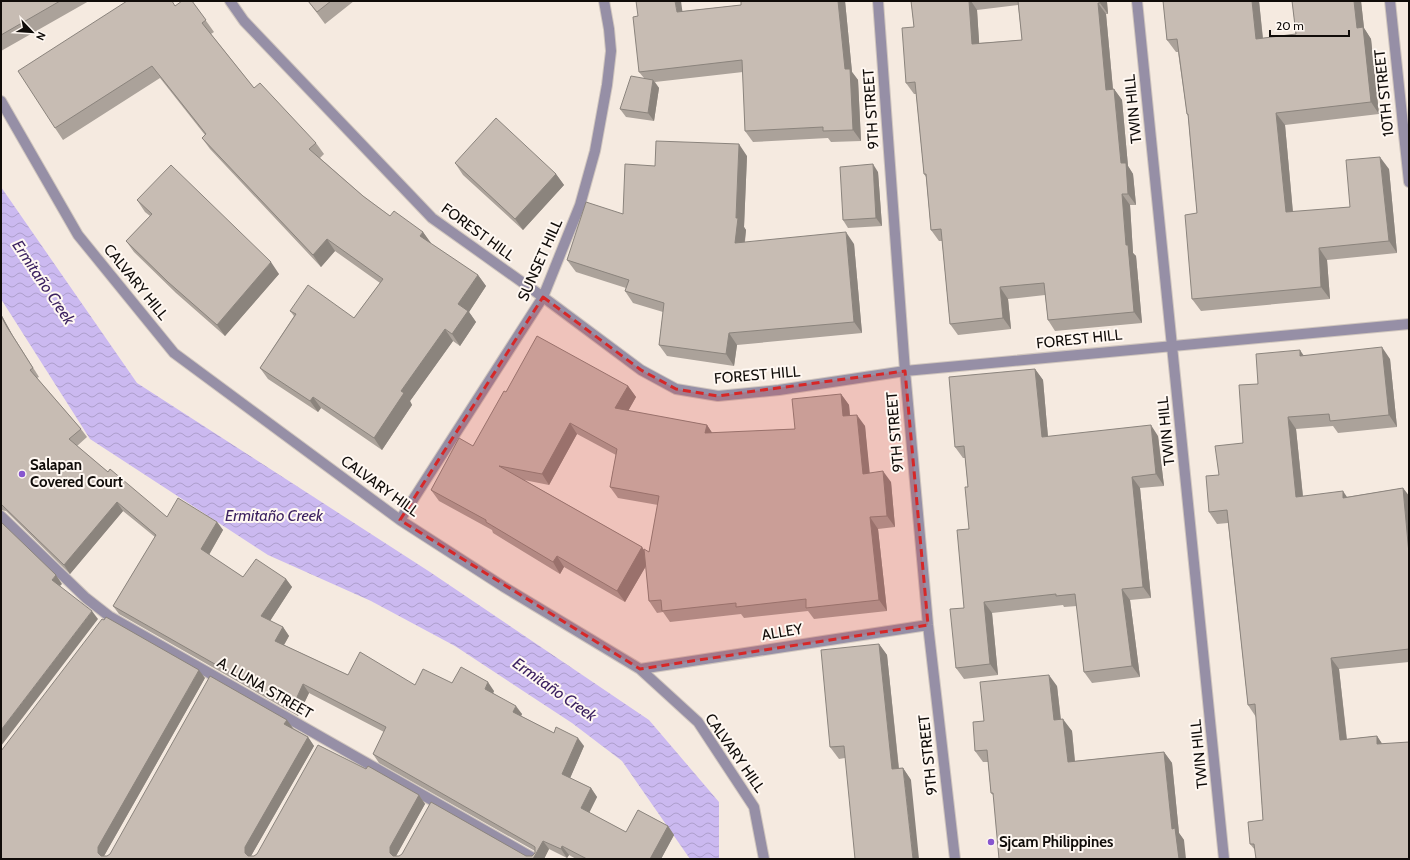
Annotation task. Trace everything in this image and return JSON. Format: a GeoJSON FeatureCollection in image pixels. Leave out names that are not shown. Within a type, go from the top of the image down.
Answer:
{"type":"FeatureCollection","features":[{"type":"Feature","properties":{"kind":"street","name":"FOREST HILL"},"geometry":{"type":"LineString","coordinates":[[230,1],[244,20],[432,218],[543,297],[641,370],[676,389],[718,396],[779,390],[905,371],[1409,324]]}},
{"type":"Feature","properties":{"kind":"street","name":"SUNSET HILL"},"geometry":{"type":"LineString","coordinates":[[400,520],[543,297],[580,205],[594,151],[607,85],[611,51],[604,1]]}},
{"type":"Feature","properties":{"kind":"street","name":"9TH STREET"},"geometry":{"type":"LineString","coordinates":[[878,1],[905,371],[928,625],[955,859]]}},
{"type":"Feature","properties":{"kind":"street","name":"TWIN HILL"},"geometry":{"type":"LineString","coordinates":[[1137,1],[1224,859]]}},
{"type":"Feature","properties":{"kind":"street","name":"10TH STREET"},"geometry":{"type":"LineString","coordinates":[[1390,1],[1409,182]]}},
{"type":"Feature","properties":{"kind":"street","name":"CALVARY HILL"},"geometry":{"type":"LineString","coordinates":[[1,101],[78,235],[174,353],[400,520],[504,587],[640,669],[698,722],[754,807],[764,859]]}},
{"type":"Feature","properties":{"kind":"street","name":"A. LUNA STREET"},"geometry":{"type":"LineString","coordinates":[[1,516],[107,619],[432,805],[535,859]]}},
{"type":"Feature","properties":{"kind":"street","name":"ALLEY"},"geometry":{"type":"LineString","coordinates":[[640,669],[928,625]]}},
{"type":"Feature","properties":{"kind":"highlighted area"},"geometry":{"type":"Polygon","coordinates":[[[543,297],[641,370],[676,389],[718,396],[905,371],[928,625],[640,669],[400,520],[543,297]]]}},
{"type":"Feature","properties":{"kind":"water","name":"Ermitaño Creek"},"geometry":{"type":"Polygon","coordinates":[[[1,187],[137,383],[430,572],[649,720],[719,802],[719,859],[690,859],[622,761],[572,723],[455,646],[371,601],[268,555],[90,439],[1,299],[1,187]]]}},
{"type":"Feature","properties":{"kind":"building"},"geometry":{"type":"Polygon","coordinates":[[[1,1],[60,1],[1,35],[1,1]]]}},
{"type":"Feature","properties":{"kind":"building"},"geometry":{"type":"Polygon","coordinates":[[[127,1],[172,1],[175,6],[182,1],[192,1],[206,20],[202,23],[254,88],[260,83],[316,143],[309,149],[363,196],[390,216],[394,211],[423,232],[420,236],[478,275],[458,304],[468,311],[452,334],[445,329],[401,391],[404,393],[374,438],[313,397],[310,401],[260,368],[296,314],[290,311],[308,285],[354,318],[383,279],[327,239],[313,255],[202,138],[206,134],[152,66],[55,128],[18,71],[127,1]]]}},
{"type":"Feature","properties":{"kind":"building"},"geometry":{"type":"Polygon","coordinates":[[[308,1],[331,1],[317,12],[308,1]]]}},
{"type":"Feature","properties":{"kind":"building"},"geometry":{"type":"Polygon","coordinates":[[[636,1],[675,1],[677,12],[741,5],[741,1],[838,1],[845,69],[850,69],[853,130],[823,131],[823,127],[745,131],[742,60],[639,72],[633,17],[638,16],[636,1]]]}},
{"type":"Feature","properties":{"kind":"building"},"geometry":{"type":"Polygon","coordinates":[[[911,1],[969,1],[972,44],[1022,40],[1018,1],[1100,1],[1100,3],[1098,3],[1106,90],[1114,89],[1121,163],[1126,163],[1128,194],[1122,194],[1134,312],[1048,320],[1044,283],[1000,287],[1003,318],[950,324],[941,229],[931,230],[915,82],[906,83],[902,28],[914,27],[911,1]]]}},
{"type":"Feature","properties":{"kind":"building"},"geometry":{"type":"Polygon","coordinates":[[[1163,1],[1252,1],[1256,39],[1296,34],[1292,1],[1354,1],[1357,28],[1363,27],[1371,102],[1276,113],[1286,212],[1350,207],[1346,160],[1380,157],[1389,241],[1319,248],[1321,287],[1192,299],[1185,215],[1197,213],[1188,114],[1177,39],[1167,40],[1163,1]]]}},
{"type":"Feature","properties":{"kind":"building"},"geometry":{"type":"Polygon","coordinates":[[[631,76],[653,80],[648,113],[620,109],[631,76]]]}},
{"type":"Feature","properties":{"kind":"building"},"geometry":{"type":"Polygon","coordinates":[[[496,118],[556,174],[515,219],[455,163],[496,118]]]}},
{"type":"Feature","properties":{"kind":"building"},"geometry":{"type":"Polygon","coordinates":[[[656,141],[739,144],[736,218],[738,218],[735,243],[846,232],[854,322],[729,333],[726,354],[659,345],[664,303],[625,291],[629,280],[567,260],[586,202],[623,214],[625,164],[655,166],[656,141]]]}},
{"type":"Feature","properties":{"kind":"building"},"geometry":{"type":"Polygon","coordinates":[[[873,164],[876,218],[843,220],[840,167],[873,164]]]}},
{"type":"Feature","properties":{"kind":"building"},"geometry":{"type":"Polygon","coordinates":[[[171,165],[271,262],[217,325],[168,282],[126,241],[152,214],[137,200],[171,165]]]}},
{"type":"Feature","properties":{"kind":"building"},"geometry":{"type":"Polygon","coordinates":[[[1,316],[33,368],[30,370],[81,429],[69,439],[108,472],[110,469],[167,517],[178,498],[217,522],[201,549],[243,577],[256,559],[286,579],[261,616],[283,627],[275,641],[348,675],[360,652],[415,685],[423,669],[452,683],[461,667],[488,682],[485,689],[516,706],[513,712],[554,733],[556,727],[578,738],[562,774],[591,788],[581,808],[626,832],[638,810],[668,826],[650,859],[587,859],[562,846],[561,849],[543,841],[533,859],[1,859],[1,751],[102,619],[104,620],[106,617],[199,670],[98,847],[98,853],[101,856],[107,856],[110,854],[210,676],[287,720],[284,724],[308,737],[245,847],[245,853],[248,856],[254,856],[257,854],[318,745],[366,769],[368,766],[419,795],[390,847],[390,853],[393,856],[399,856],[402,854],[431,802],[526,856],[532,856],[535,853],[535,847],[373,754],[386,727],[303,684],[292,708],[113,606],[156,535],[117,502],[64,565],[1,504],[1,316]]]}},
{"type":"Feature","properties":{"kind":"building"},"geometry":{"type":"Polygon","coordinates":[[[537,336],[628,386],[615,408],[707,425],[705,433],[795,429],[792,399],[841,394],[843,416],[857,415],[863,474],[883,471],[887,516],[870,517],[879,600],[806,608],[806,599],[736,607],[736,603],[662,611],[661,600],[649,601],[644,549],[649,552],[659,496],[610,487],[617,449],[570,423],[542,474],[499,466],[642,547],[617,591],[557,556],[553,562],[486,522],[486,520],[431,490],[459,438],[473,446],[504,391],[506,392],[537,336]]]}},
{"type":"Feature","properties":{"kind":"building"},"geometry":{"type":"Polygon","coordinates":[[[1382,347],[1389,415],[1330,421],[1329,414],[1288,417],[1296,497],[1343,491],[1343,498],[1403,488],[1409,554],[1409,649],[1331,658],[1340,740],[1377,736],[1377,744],[1409,742],[1409,859],[1256,859],[1254,844],[1250,844],[1248,822],[1263,820],[1255,704],[1248,705],[1227,510],[1209,512],[1206,476],[1219,475],[1215,446],[1243,443],[1239,385],[1258,384],[1256,354],[1300,350],[1300,356],[1382,347]]]}},
{"type":"Feature","properties":{"kind":"building"},"geometry":{"type":"Polygon","coordinates":[[[1035,369],[1042,437],[1151,425],[1156,474],[1132,477],[1143,587],[1122,589],[1132,666],[1084,672],[1075,594],[1056,596],[1056,594],[984,602],[990,664],[956,668],[950,609],[964,608],[957,530],[969,529],[965,487],[968,487],[964,446],[955,447],[949,377],[1035,369]]]}},
{"type":"Feature","properties":{"kind":"building"},"geometry":{"type":"Polygon","coordinates":[[[1,522],[56,575],[52,580],[92,611],[1,730],[1,522]]]}},
{"type":"Feature","properties":{"kind":"building"},"geometry":{"type":"Polygon","coordinates":[[[879,644],[892,769],[903,768],[913,859],[855,859],[844,746],[830,747],[821,650],[879,644]]]}},
{"type":"Feature","properties":{"kind":"building"},"geometry":{"type":"Polygon","coordinates":[[[1049,675],[1054,720],[1063,719],[1068,762],[1164,752],[1172,829],[1175,828],[1179,859],[999,859],[993,793],[991,793],[987,750],[975,751],[973,722],[984,721],[980,682],[1049,675]]]}},
{"type":"Feature","properties":{"kind":"place","name":"Salapan Covered Court"},"geometry":{"type":"Point","coordinates":[22,474]}},
{"type":"Feature","properties":{"kind":"place","name":"Sjcam Philippines"},"geometry":{"type":"Point","coordinates":[991,842]}}]}
